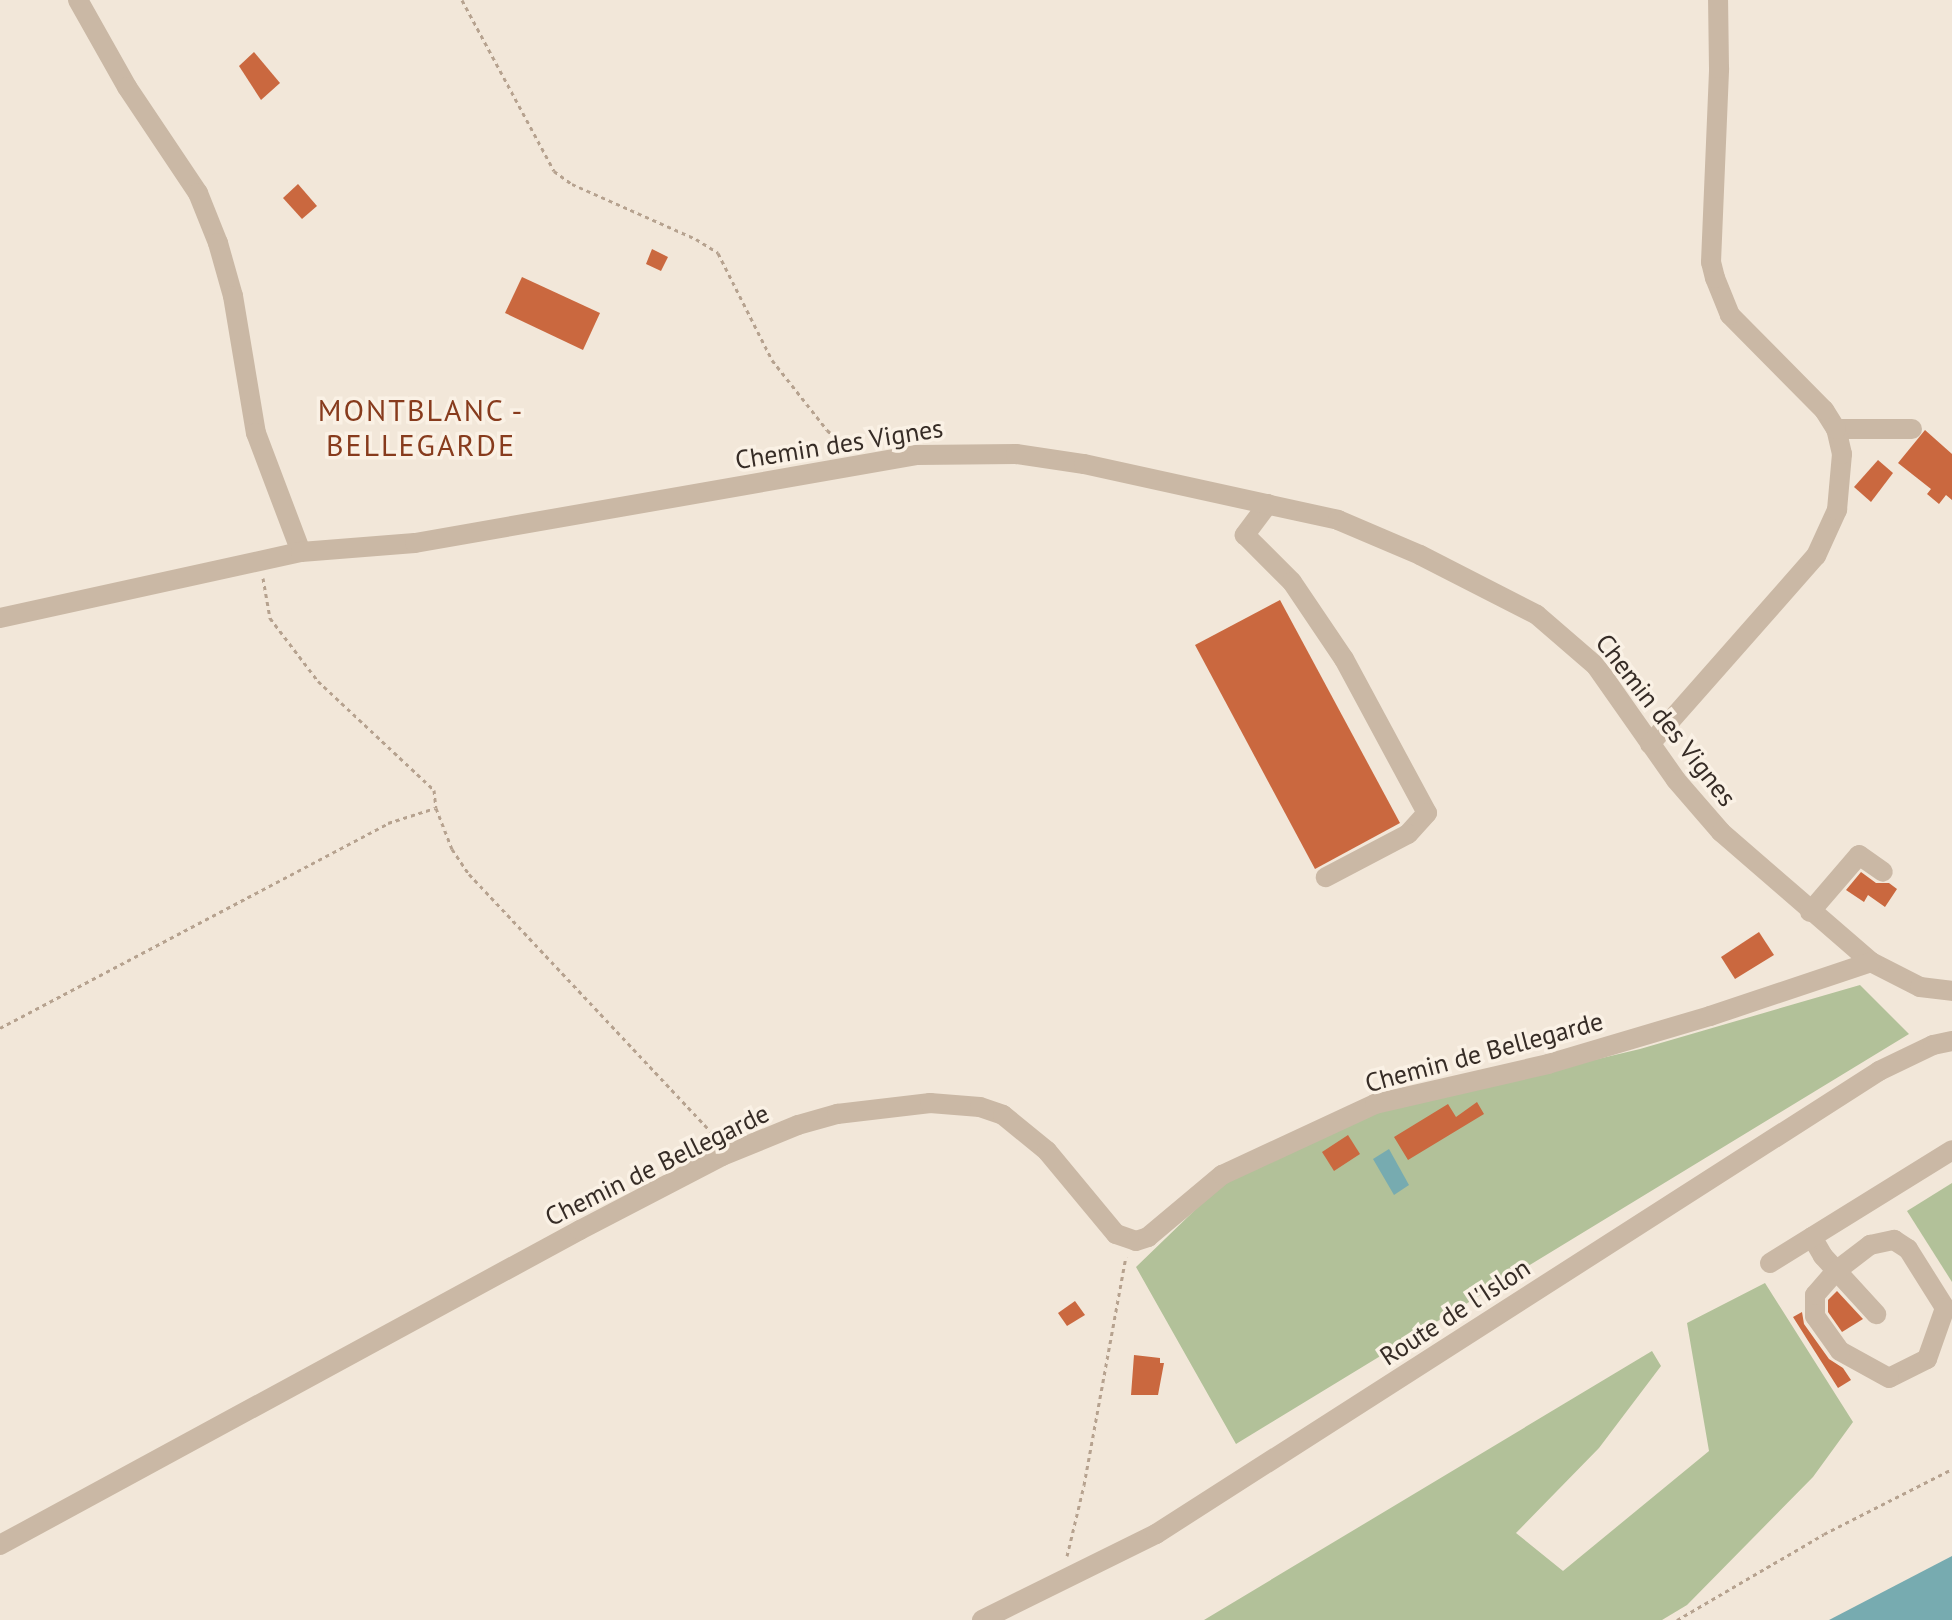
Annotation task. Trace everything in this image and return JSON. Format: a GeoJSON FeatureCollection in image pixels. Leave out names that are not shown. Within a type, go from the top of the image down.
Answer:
{"type":"FeatureCollection","features":[{"type":"Feature","properties":{"kind":"street"},"geometry":{"type":"LineString","coordinates":[[78,0],[127,87],[201,200],[233,296],[256,433],[301,552]]}},
{"type":"Feature","properties":{"kind":"street"},"geometry":{"type":"LineString","coordinates":[[1650,744],[1816,556],[1837,510],[1842,454],[1836,429],[1824,410],[1730,315],[1711,262],[1719,68],[1718,0]]}},
{"type":"Feature","properties":{"kind":"street"},"geometry":{"type":"LineString","coordinates":[[1836,429],[1912,429]]}},
{"type":"Feature","properties":{"kind":"street","name":"Chemin des Vignes"},"geometry":{"type":"LineString","coordinates":[[0,618],[301,552],[415,543],[917,455],[1016,454],[1084,464],[1338,520],[1420,555],[1537,615],[1596,666],[1650,744],[1721,832],[1871,962],[1920,987],[1952,991]]}},
{"type":"Feature","properties":{"kind":"street"},"geometry":{"type":"LineString","coordinates":[[1268,504],[1245,535],[1292,582],[1344,659],[1427,813],[1408,834],[1326,877]]}},
{"type":"Feature","properties":{"kind":"street"},"geometry":{"type":"LineString","coordinates":[[1810,912],[1859,855],[1883,872]]}},
{"type":"Feature","properties":{"kind":"street","name":"Chemin de Bellegarde"},"geometry":{"type":"LineString","coordinates":[[0,1545],[722,1156],[785,1129],[837,1114],[930,1103],[980,1107],[1003,1115],[1027,1131],[1116,1234],[1129,1240],[1148,1237],[1222,1175],[1375,1104],[1563,1060],[1779,994],[1871,962]]}},
{"type":"Feature","properties":{"kind":"street","name":"Route de l'Islon"},"geometry":{"type":"LineString","coordinates":[[982,1620],[1156,1534],[1879,1071],[1933,1045],[1952,1041]]}},
{"type":"Feature","properties":{"kind":"street"},"geometry":{"type":"LineString","coordinates":[[1770,1263],[1952,1150]]}},
{"type":"Feature","properties":{"kind":"street"},"geometry":{"type":"LineString","coordinates":[[1812,1237],[1836,1271],[1876,1314]]}},
{"type":"Feature","properties":{"kind":"street"},"geometry":{"type":"LineString","coordinates":[[1894,1240],[1908,1249],[1945,1308],[1927,1359],[1889,1378],[1840,1351],[1815,1316],[1815,1295],[1836,1271],[1870,1245],[1894,1240]]}},
{"type":"Feature","properties":{"kind":"path"},"geometry":{"type":"LineString","coordinates":[[462,0],[554,171],[572,184],[696,239],[718,253],[772,360],[827,430],[867,463]]}},
{"type":"Feature","properties":{"kind":"path"},"geometry":{"type":"LineString","coordinates":[[261,561],[270,618],[318,681],[434,790],[436,808],[452,849],[469,874],[715,1134],[722,1156]]}},
{"type":"Feature","properties":{"kind":"path"},"geometry":{"type":"LineString","coordinates":[[0,1028],[388,823],[436,808]]}},
{"type":"Feature","properties":{"kind":"path"},"geometry":{"type":"LineString","coordinates":[[1060,1583],[1084,1485],[1129,1240]]}},
{"type":"Feature","properties":{"kind":"path"},"geometry":{"type":"LineString","coordinates":[[1677,1620],[1824,1534],[1952,1469]]}},
{"type":"Feature","properties":{"kind":"green space"},"geometry":{"type":"Polygon","coordinates":[[[1860,985],[1909,1034],[1236,1444],[1136,1267],[1225,1181],[1382,1110],[1640,1049],[1860,985]]]}},
{"type":"Feature","properties":{"kind":"green space"},"geometry":{"type":"Polygon","coordinates":[[[1952,1183],[1952,1282],[1907,1211],[1952,1183]]]}},
{"type":"Feature","properties":{"kind":"green space"},"geometry":{"type":"Polygon","coordinates":[[[1765,1283],[1853,1422],[1813,1477],[1687,1605],[1662,1620],[1204,1620],[1652,1351],[1661,1366],[1599,1448],[1516,1533],[1563,1571],[1709,1451],[1687,1323],[1765,1283]]]}},
{"type":"Feature","properties":{"kind":"water"},"geometry":{"type":"Polygon","coordinates":[[[1389,1149],[1409,1185],[1394,1195],[1373,1159],[1389,1149]]]}},
{"type":"Feature","properties":{"kind":"water"},"geometry":{"type":"Polygon","coordinates":[[[1952,1556],[1952,1620],[1829,1620],[1952,1556]]]}},
{"type":"Feature","properties":{"kind":"building"},"geometry":{"type":"Polygon","coordinates":[[[254,52],[280,83],[261,100],[239,66],[254,52]]]}},
{"type":"Feature","properties":{"kind":"building"},"geometry":{"type":"Polygon","coordinates":[[[298,184],[317,206],[302,219],[283,198],[298,184]]]}},
{"type":"Feature","properties":{"kind":"building"},"geometry":{"type":"Polygon","coordinates":[[[652,249],[668,257],[661,271],[646,264],[652,249]]]}},
{"type":"Feature","properties":{"kind":"building"},"geometry":{"type":"Polygon","coordinates":[[[522,277],[600,313],[583,350],[505,313],[522,277]]]}},
{"type":"Feature","properties":{"kind":"building"},"geometry":{"type":"Polygon","coordinates":[[[1925,430],[1952,454],[1952,500],[1946,495],[1939,504],[1927,494],[1931,489],[1898,463],[1925,430]]]}},
{"type":"Feature","properties":{"kind":"building"},"geometry":{"type":"Polygon","coordinates":[[[1878,460],[1893,473],[1871,502],[1854,487],[1878,460]]]}},
{"type":"Feature","properties":{"kind":"building"},"geometry":{"type":"Polygon","coordinates":[[[1280,600],[1400,823],[1315,869],[1195,645],[1280,600]]]}},
{"type":"Feature","properties":{"kind":"building"},"geometry":{"type":"Polygon","coordinates":[[[1861,872],[1876,883],[1889,883],[1897,889],[1885,907],[1868,895],[1864,902],[1846,890],[1861,872]]]}},
{"type":"Feature","properties":{"kind":"building"},"geometry":{"type":"Polygon","coordinates":[[[1759,932],[1774,955],[1735,979],[1721,957],[1759,932]]]}},
{"type":"Feature","properties":{"kind":"building"},"geometry":{"type":"Polygon","coordinates":[[[1477,1102],[1484,1114],[1408,1160],[1394,1137],[1448,1104],[1456,1117],[1477,1102]]]}},
{"type":"Feature","properties":{"kind":"building"},"geometry":{"type":"Polygon","coordinates":[[[1348,1135],[1360,1154],[1334,1171],[1322,1152],[1348,1135]]]}},
{"type":"Feature","properties":{"kind":"building"},"geometry":{"type":"Polygon","coordinates":[[[1837,1291],[1863,1319],[1842,1332],[1828,1312],[1828,1300],[1837,1291]]]}},
{"type":"Feature","properties":{"kind":"building"},"geometry":{"type":"Polygon","coordinates":[[[1075,1301],[1085,1315],[1067,1326],[1058,1313],[1075,1301]]]}},
{"type":"Feature","properties":{"kind":"building"},"geometry":{"type":"Polygon","coordinates":[[[1802,1312],[1804,1324],[1829,1359],[1843,1368],[1851,1380],[1838,1388],[1793,1317],[1802,1312]]]}},
{"type":"Feature","properties":{"kind":"building"},"geometry":{"type":"Polygon","coordinates":[[[1134,1355],[1160,1358],[1160,1363],[1164,1363],[1158,1395],[1131,1395],[1134,1355]]]}},
{"type":"Feature","properties":{"kind":"district","name":"MONTBLANC - BELLEGARDE"},"geometry":{"type":"Point","coordinates":[421,427]}}]}
